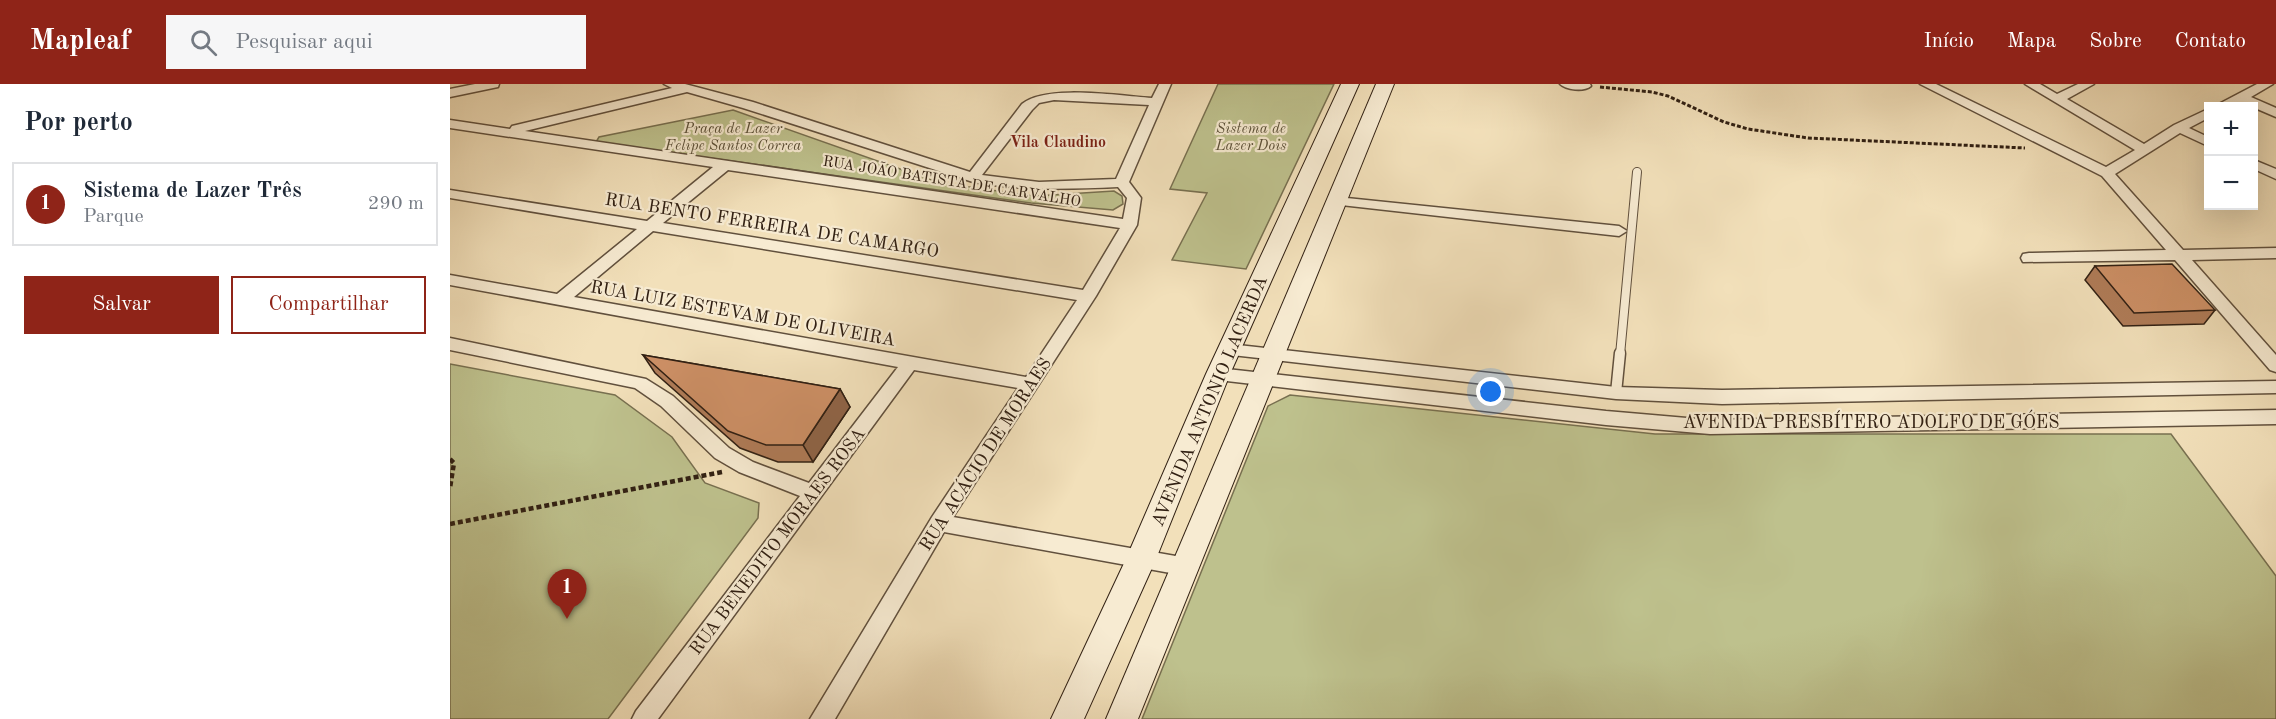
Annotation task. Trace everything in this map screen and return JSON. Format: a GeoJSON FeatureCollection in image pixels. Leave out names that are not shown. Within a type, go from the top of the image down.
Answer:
{"type":"FeatureCollection","features":[{"type":"Feature","properties":{"kind":"main road","name":"AVENIDA ANTONIO LACERDA"},"geometry":{"type":"LineString","coordinates":[[1067,719],[1141,559],[1218,374],[1350,84]]}},
{"type":"Feature","properties":{"kind":"main road"},"geometry":{"type":"LineString","coordinates":[[1122,719],[1187,567],[1385,84]]}},
{"type":"Feature","properties":{"kind":"street"},"geometry":{"type":"LineString","coordinates":[[450,93],[492,84]]}},
{"type":"Feature","properties":{"kind":"street"},"geometry":{"type":"LineString","coordinates":[[670,84],[748,105],[973,178],[1005,184],[1039,186],[1124,185],[1165,84]]}},
{"type":"Feature","properties":{"kind":"street"},"geometry":{"type":"LineString","coordinates":[[1566,84],[1586,86]]}},
{"type":"Feature","properties":{"kind":"street"},"geometry":{"type":"LineString","coordinates":[[1926,84],[2107,173],[2276,366]]}},
{"type":"Feature","properties":{"kind":"street"},"geometry":{"type":"LineString","coordinates":[[2031,84],[2145,150]]}},
{"type":"Feature","properties":{"kind":"street"},"geometry":{"type":"LineString","coordinates":[[2058,99],[2088,84]]}},
{"type":"Feature","properties":{"kind":"street"},"geometry":{"type":"LineString","coordinates":[[2230,102],[2267,84]]}},
{"type":"Feature","properties":{"kind":"street"},"geometry":{"type":"LineString","coordinates":[[506,132],[685,89]]}},
{"type":"Feature","properties":{"kind":"street"},"geometry":{"type":"LineString","coordinates":[[2241,97],[2276,113]]}},
{"type":"Feature","properties":{"kind":"street"},"geometry":{"type":"LineString","coordinates":[[973,178],[1027,107],[1043,98],[1157,102]]}},
{"type":"Feature","properties":{"kind":"street"},"geometry":{"type":"LineString","coordinates":[[2107,173],[2180,128],[2204,116]]}},
{"type":"Feature","properties":{"kind":"street","name":"RUA JOÃO BATISTA DE CARVALHO"},"geometry":{"type":"LineString","coordinates":[[450,124],[1129,225]]}},
{"type":"Feature","properties":{"kind":"street"},"geometry":{"type":"LineString","coordinates":[[2180,128],[2204,140]]}},
{"type":"Feature","properties":{"kind":"street"},"geometry":{"type":"LineString","coordinates":[[561,299],[726,164]]}},
{"type":"Feature","properties":{"kind":"street"},"geometry":{"type":"LineString","coordinates":[[2258,166],[2276,175]]}},
{"type":"Feature","properties":{"kind":"street","name":"RUA ACÁCIO DE MORAES"},"geometry":{"type":"LineString","coordinates":[[822,719],[939,523],[1088,296],[1129,225],[1134,198],[1124,185]]}},
{"type":"Feature","properties":{"kind":"street","name":"RUA BENTO FERREIRA DE CAMARGO"},"geometry":{"type":"LineString","coordinates":[[450,194],[1088,296]]}},
{"type":"Feature","properties":{"kind":"street"},"geometry":{"type":"LineString","coordinates":[[1337,201],[1619,231]]}},
{"type":"Feature","properties":{"kind":"street"},"geometry":{"type":"LineString","coordinates":[[2029,258],[2276,253]]}},
{"type":"Feature","properties":{"kind":"street","name":"RUA LUIZ ESTEVAM DE OLIVEIRA"},"geometry":{"type":"LineString","coordinates":[[450,280],[1029,384]]}},
{"type":"Feature","properties":{"kind":"street"},"geometry":{"type":"LineString","coordinates":[[450,344],[640,383],[667,401],[722,453],[746,467],[813,493]]}},
{"type":"Feature","properties":{"kind":"street","name":"AVENIDA PRESBÍTERO ADOLFO DE GÓES"},"geometry":{"type":"LineString","coordinates":[[1229,350],[1616,393],[1722,397],[2276,387]]}},
{"type":"Feature","properties":{"kind":"street","name":"RUA BENEDITO MORAES ROSA"},"geometry":{"type":"LineString","coordinates":[[644,719],[910,363]]}},
{"type":"Feature","properties":{"kind":"street","name":"AVENIDA PRESBÍTERO ADOLFO DE GÓES"},"geometry":{"type":"LineString","coordinates":[[1218,374],[1606,418],[1710,427],[2276,417]]}},
{"type":"Feature","properties":{"kind":"street"},"geometry":{"type":"LineString","coordinates":[[939,523],[1187,567]]}},
{"type":"Feature","properties":{"kind":"lane"},"geometry":{"type":"LineString","coordinates":[[1616,393],[1637,172]]}},
{"type":"Feature","properties":{"kind":"path"},"geometry":{"type":"LineString","coordinates":[[1586,86],[1652,92],[1668,96],[1724,122],[1748,129],[1808,138],[2058,149]]}},
{"type":"Feature","properties":{"kind":"path"},"geometry":{"type":"LineString","coordinates":[[450,459],[454,463],[450,488]]}},
{"type":"Feature","properties":{"kind":"path"},"geometry":{"type":"LineString","coordinates":[[450,524],[746,467]]}},
{"type":"Feature","properties":{"kind":"green space","name":"Sistema de Lazer Dois"},"geometry":{"type":"Polygon","coordinates":[[[1218,84],[1334,84],[1246,269],[1172,260],[1207,193],[1170,189],[1218,84]]]}},
{"type":"Feature","properties":{"kind":"green space","name":"Praça de Lazer Felipe Santos Correa"},"geometry":{"type":"Polygon","coordinates":[[[733,110],[940,183],[1035,196],[1114,191],[1122,196],[1123,204],[1113,210],[1031,203],[596,142],[599,137],[733,110]]]}},
{"type":"Feature","properties":{"kind":"green space"},"geometry":{"type":"Polygon","coordinates":[[[450,364],[615,395],[672,437],[705,483],[759,503],[758,518],[608,719],[450,719],[450,364]]]}},
{"type":"Feature","properties":{"kind":"green space"},"geometry":{"type":"Polygon","coordinates":[[[1290,395],[1655,434],[2171,434],[2276,576],[2276,719],[1142,719],[1268,406],[1290,395]]]}},
{"type":"Feature","properties":{"kind":"building"},"geometry":{"type":"Polygon","coordinates":[[[2172,264],[2215,310],[2134,313],[2095,266],[2172,264]]]}},
{"type":"Feature","properties":{"kind":"building"},"geometry":{"type":"Polygon","coordinates":[[[643,355],[840,389],[803,445],[766,445],[728,431],[643,355]]]}},
{"type":"Feature","properties":{"kind":"place","name":"Sistema de Lazer Três"},"geometry":{"type":"Point","coordinates":[567,619]}},
{"type":"Feature","properties":{"kind":"district","name":"Vila Claudino"},"geometry":{"type":"Point","coordinates":[1058,141]}}]}
